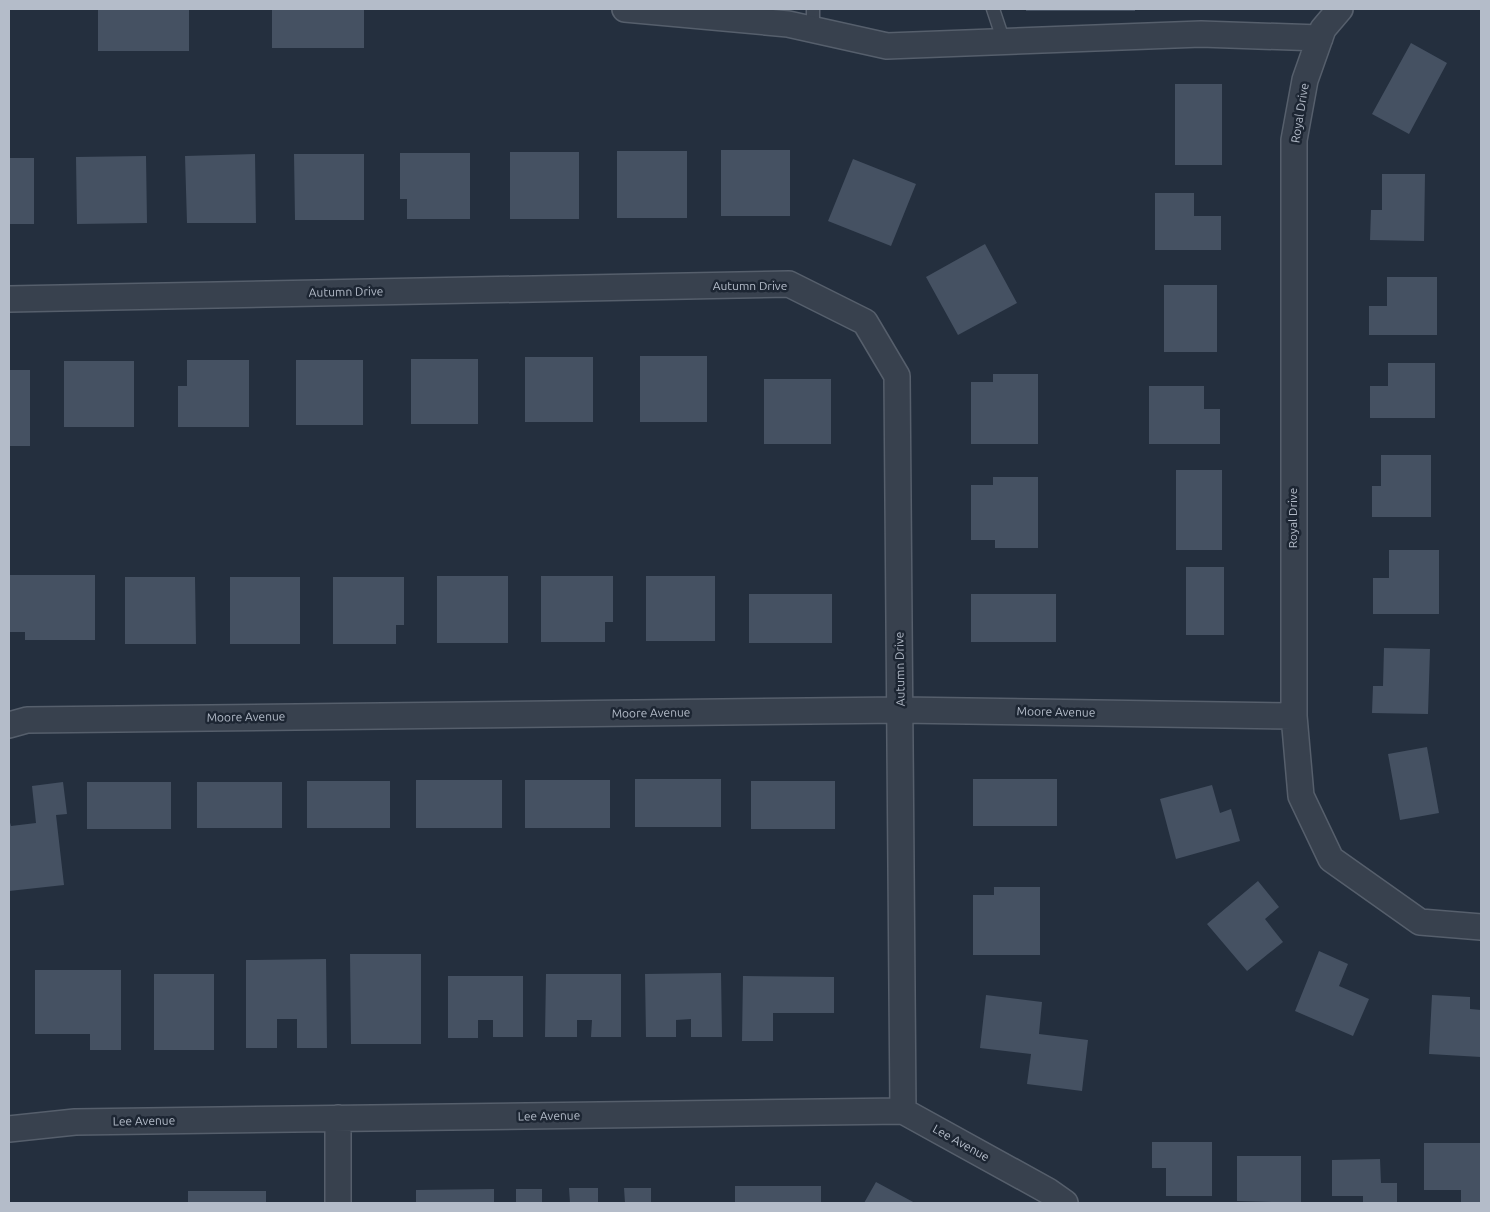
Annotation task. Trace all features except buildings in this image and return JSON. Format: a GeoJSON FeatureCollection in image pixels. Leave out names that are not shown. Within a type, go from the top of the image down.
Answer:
{"type":"FeatureCollection","features":[{"type":"Feature","properties":{"kind":"street"},"geometry":{"type":"LineString","coordinates":[[625,9],[788,24],[813,19],[887,46],[1201,34],[1320,38]]}},
{"type":"Feature","properties":{"kind":"street","name":"Royal Drive"},"geometry":{"type":"LineString","coordinates":[[1340,9],[1323,29],[1305,80],[1294,140],[1294,716],[1301,796],[1331,859],[1420,922],[1481,927]]}},
{"type":"Feature","properties":{"kind":"street","name":"Autumn Drive"},"geometry":{"type":"LineString","coordinates":[[9,299],[789,284],[865,322],[897,376],[903,1112]]}},
{"type":"Feature","properties":{"kind":"street","name":"Moore Avenue"},"geometry":{"type":"LineString","coordinates":[[9,725],[27,720],[901,710],[1294,716]]}},
{"type":"Feature","properties":{"kind":"street","name":"Lee Avenue"},"geometry":{"type":"LineString","coordinates":[[9,1129],[75,1122],[903,1112],[1048,1191],[1065,1203]]}},
{"type":"Feature","properties":{"kind":"street"},"geometry":{"type":"LineString","coordinates":[[338,1118],[338,1203]]}},
{"type":"Feature","properties":{"kind":"lane"},"geometry":{"type":"LineString","coordinates":[[993,9],[1004,42]]}}]}
